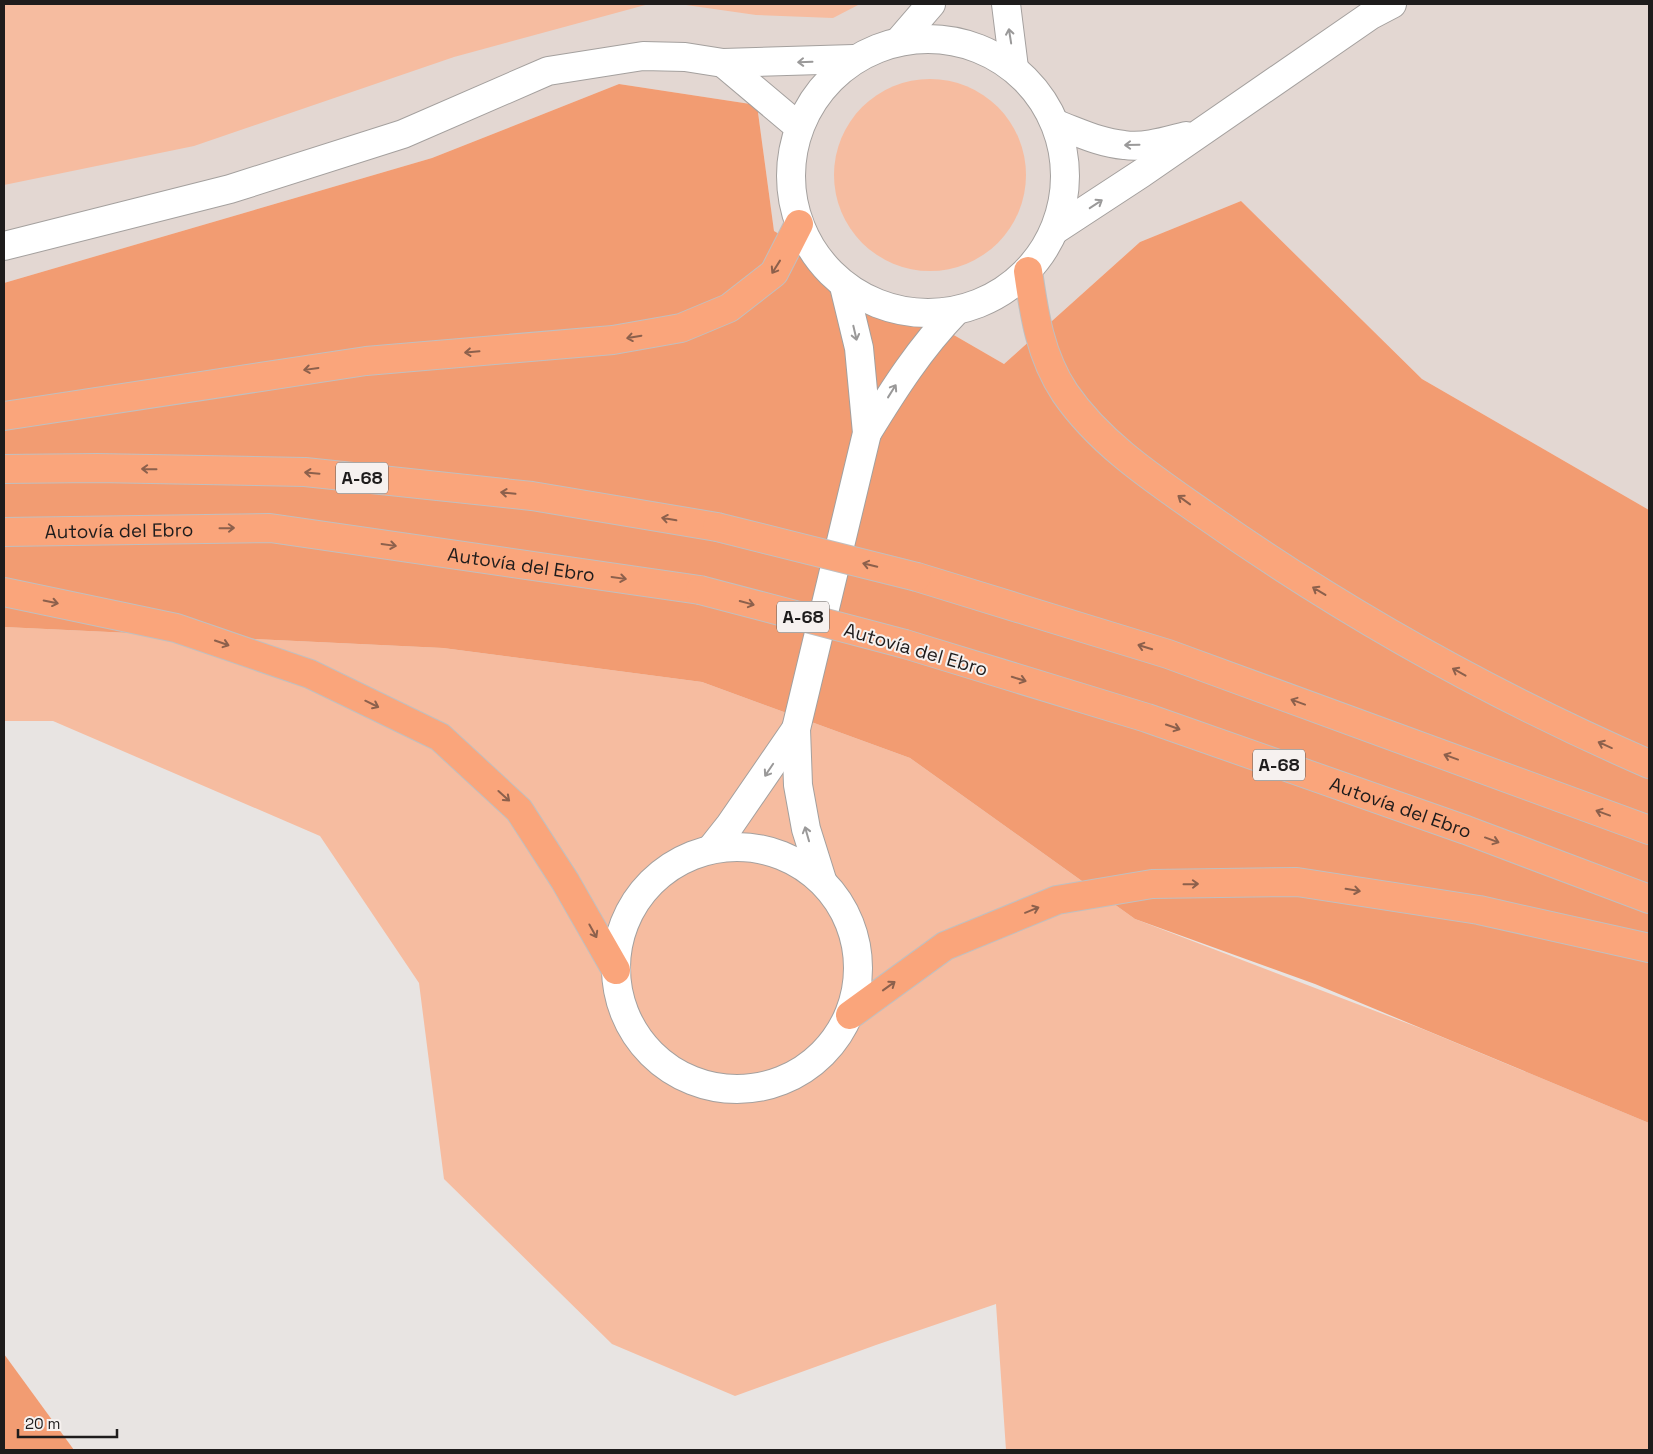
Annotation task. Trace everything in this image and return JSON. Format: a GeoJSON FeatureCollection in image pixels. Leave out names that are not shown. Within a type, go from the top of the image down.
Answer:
{"type":"FeatureCollection","features":[{"type":"Feature","properties":{"kind":"highway"},"geometry":{"type":"LineString","coordinates":[[4,416],[366,361],[613,340],[681,328],[729,308],[774,273],[799,224]]}},
{"type":"Feature","properties":{"kind":"highway"},"geometry":{"type":"LineString","coordinates":[[1028,271],[1033,307],[1041,341],[1050,367],[1064,392],[1082,416],[1103,437],[1133,462],[1248,545],[1308,585],[1391,634],[1533,711],[1649,764]]}},
{"type":"Feature","properties":{"kind":"highway","name":"A-68"},"geometry":{"type":"LineString","coordinates":[[4,469],[97,468],[306,472],[532,496],[717,527],[917,576],[1168,654],[1649,830]]}},
{"type":"Feature","properties":{"kind":"highway","name":"Autovía del Ebro"},"geometry":{"type":"LineString","coordinates":[[4,532],[270,528],[700,590],[905,644],[1147,718],[1456,827],[1649,899]]}},
{"type":"Feature","properties":{"kind":"highway"},"geometry":{"type":"LineString","coordinates":[[4,592],[176,628],[310,674],[440,737],[520,810],[565,881],[616,970]]}},
{"type":"Feature","properties":{"kind":"highway"},"geometry":{"type":"LineString","coordinates":[[850,1015],[945,946],[1057,900],[1152,884],[1297,882],[1479,910],[1649,948]]}},
{"type":"Feature","properties":{"kind":"street"},"geometry":{"type":"LineString","coordinates":[[900,40],[931,4]]}},
{"type":"Feature","properties":{"kind":"street"},"geometry":{"type":"LineString","coordinates":[[1006,4],[1014,68]]}},
{"type":"Feature","properties":{"kind":"street"},"geometry":{"type":"LineString","coordinates":[[1055,230],[1142,173],[1371,15],[1392,4]]}},
{"type":"Feature","properties":{"kind":"street"},"geometry":{"type":"LineString","coordinates":[[930,37],[961,42],[989,52],[1014,68],[1039,93],[1056,124],[1065,159],[1065,195],[1055,230],[1043,251],[1028,271],[1007,289],[982,302],[956,311],[927,314],[898,310],[869,301],[844,286],[817,258],[799,224],[792,199],[790,172],[794,147],[799,127],[816,96],[836,74],[854,59],[879,47],[900,40],[930,37]]}},
{"type":"Feature","properties":{"kind":"street"},"geometry":{"type":"LineString","coordinates":[[4,246],[230,189],[367,146],[403,134],[548,71],[642,56],[685,57],[723,63],[854,59]]}},
{"type":"Feature","properties":{"kind":"street"},"geometry":{"type":"LineString","coordinates":[[723,63],[799,127]]}},
{"type":"Feature","properties":{"kind":"street"},"geometry":{"type":"LineString","coordinates":[[1056,124],[1092,138],[1124,145],[1151,144],[1197,134]]}},
{"type":"Feature","properties":{"kind":"street"},"geometry":{"type":"LineString","coordinates":[[822,880],[806,829],[798,785],[796,729],[867,433],[859,348],[844,286]]}},
{"type":"Feature","properties":{"kind":"street"},"geometry":{"type":"LineString","coordinates":[[867,433],[916,357],[934,334],[956,311]]}},
{"type":"Feature","properties":{"kind":"street"},"geometry":{"type":"LineString","coordinates":[[711,849],[736,818],[796,729]]}},
{"type":"Feature","properties":{"kind":"street"},"geometry":{"type":"LineString","coordinates":[[741,846],[770,851],[798,862],[822,880],[844,909],[857,943],[859,979],[850,1015],[833,1044],[809,1067],[780,1082],[747,1090],[714,1088],[683,1077],[655,1058],[634,1033],[621,1003],[616,970],[622,929],[642,893],[673,865],[711,849],[741,846]]}},
{"type":"Feature","properties":{"kind":"shaded area"},"geometry":{"type":"Polygon","coordinates":[[[4,4],[1649,4],[1649,510],[1422,379],[1241,201],[1140,242],[1004,364],[774,231],[757,105],[619,84],[432,158],[4,283],[4,4]]]}},
{"type":"Feature","properties":{"kind":"shaded area"},"geometry":{"type":"Polygon","coordinates":[[[4,4],[649,4],[454,57],[194,146],[4,185],[4,4]]]}},
{"type":"Feature","properties":{"kind":"shaded area"},"geometry":{"type":"Polygon","coordinates":[[[679,4],[860,4],[833,18],[756,15],[679,4]]]}},
{"type":"Feature","properties":{"kind":"shaded area"},"geometry":{"type":"Polygon","coordinates":[[[921,79],[939,79],[967,86],[983,95],[998,107],[1010,122],[1019,138],[1026,166],[1026,184],[1019,212],[1010,228],[998,243],[983,255],[967,264],[939,271],[921,271],[902,267],[885,260],[869,249],[856,236],[845,220],[838,203],[834,184],[834,166],[838,147],[845,130],[856,114],[869,101],[885,90],[902,83],[921,79]]]}},
{"type":"Feature","properties":{"kind":"shaded area"},"geometry":{"type":"Polygon","coordinates":[[[619,84],[757,105],[774,231],[1004,364],[1140,242],[1241,201],[1422,379],[1649,510],[1649,1123],[1315,984],[1135,919],[910,758],[702,682],[443,648],[4,627],[4,283],[432,158],[619,84]]]}},
{"type":"Feature","properties":{"kind":"shaded area"},"geometry":{"type":"Polygon","coordinates":[[[4,627],[443,648],[702,682],[910,758],[1135,919],[1425,1030],[1649,1123],[1649,1450],[1006,1450],[996,1304],[735,1396],[612,1344],[444,1179],[419,983],[320,836],[53,721],[4,721],[4,627]]]}},
{"type":"Feature","properties":{"kind":"shaded area"},"geometry":{"type":"Polygon","coordinates":[[[4,1354],[74,1450],[4,1450],[4,1354]]]}}]}
